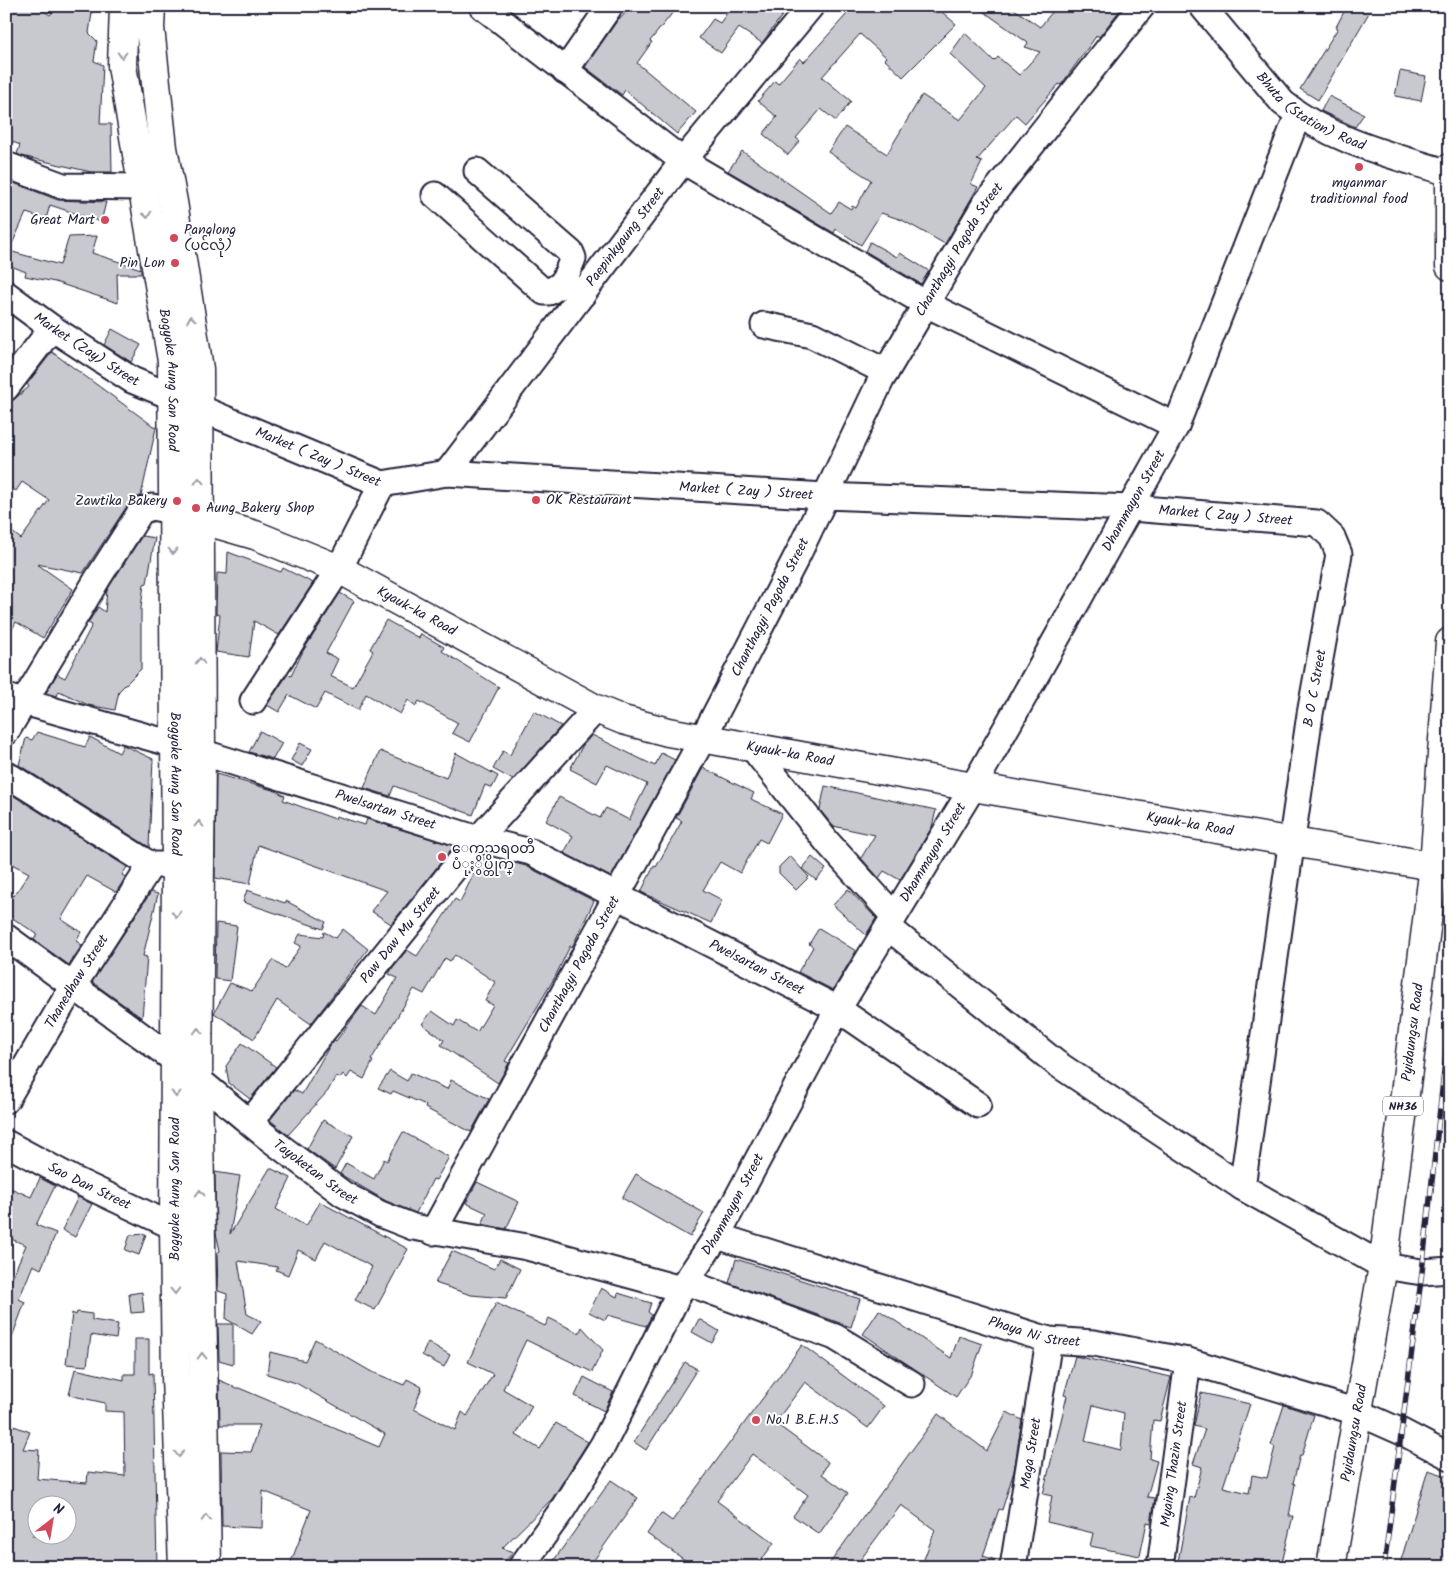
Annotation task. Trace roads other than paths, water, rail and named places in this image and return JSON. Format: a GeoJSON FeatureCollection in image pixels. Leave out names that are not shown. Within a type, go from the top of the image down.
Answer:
{"type":"FeatureCollection","features":[{"type":"Feature","properties":{"kind":"main road","name":"Bogyoke Aung San Road"},"geometry":{"type":"LineString","coordinates":[[124,6],[122,66],[172,362],[172,511],[188,749]]}},
{"type":"Feature","properties":{"kind":"main road","name":"Bogyoke Aung San Road"},"geometry":{"type":"LineString","coordinates":[[150,17],[163,148],[199,369],[200,518],[188,749],[175,868],[176,1061],[174,1227],[176,1377],[183,1567]]}},
{"type":"Feature","properties":{"kind":"main road"},"geometry":{"type":"LineString","coordinates":[[1449,170],[1450,266]]}},
{"type":"Feature","properties":{"kind":"main road","name":"Kyauk-ka Road"},"geometry":{"type":"LineString","coordinates":[[172,511],[255,535],[338,569],[596,709],[623,720],[668,732],[973,787],[1293,840],[1442,867]]}},
{"type":"Feature","properties":{"kind":"main road","name":"Pyidaungsu Road"},"geometry":{"type":"LineString","coordinates":[[1331,1567],[1383,1266],[1442,867],[1450,642]]}},
{"type":"Feature","properties":{"kind":"main road","name":"Bogyoke Aung San Road"},"geometry":{"type":"LineString","coordinates":[[175,868],[198,1079],[208,1567]]}},
{"type":"Feature","properties":{"kind":"street"},"geometry":{"type":"LineString","coordinates":[[131,6],[150,17]]}},
{"type":"Feature","properties":{"kind":"street"},"geometry":{"type":"LineString","coordinates":[[482,6],[683,161],[928,305],[1176,426]]}},
{"type":"Feature","properties":{"kind":"street"},"geometry":{"type":"LineString","coordinates":[[565,70],[610,6]]}},
{"type":"Feature","properties":{"kind":"street","name":"Paepinkyaung Street"},"geometry":{"type":"LineString","coordinates":[[447,473],[573,288],[683,161],[811,6]]}},
{"type":"Feature","properties":{"kind":"street","name":"Chanthagyi Pagoda Street"},"geometry":{"type":"LineString","coordinates":[[433,1232],[703,738],[798,554],[886,372],[928,305],[985,204],[1142,6]]}},
{"type":"Feature","properties":{"kind":"street","name":"Bhuta (Station) Road"},"geometry":{"type":"LineString","coordinates":[[1202,6],[1272,91],[1298,115],[1332,134],[1449,170]]}},
{"type":"Feature","properties":{"kind":"street","name":"Dhammayon Street"},"geometry":{"type":"LineString","coordinates":[[521,1567],[562,1510],[603,1445],[684,1286],[716,1236],[838,1010],[973,787],[1176,426],[1298,115]]}},
{"type":"Feature","properties":{"kind":"street"},"geometry":{"type":"LineString","coordinates":[[6,165],[63,186],[142,187]]}},
{"type":"Feature","properties":{"kind":"street"},"geometry":{"type":"LineString","coordinates":[[435,195],[544,292],[573,288],[573,258],[571,253],[477,171]]}},
{"type":"Feature","properties":{"kind":"street","name":"Market (Zay) Street"},"geometry":{"type":"LineString","coordinates":[[6,294],[52,328],[132,380],[172,397]]}},
{"type":"Feature","properties":{"kind":"street"},"geometry":{"type":"LineString","coordinates":[[764,324],[812,336],[886,372]]}},
{"type":"Feature","properties":{"kind":"street"},"geometry":{"type":"LineString","coordinates":[[6,388],[52,328]]}},
{"type":"Feature","properties":{"kind":"street","name":"Market ( Zay ) Street"},"geometry":{"type":"LineString","coordinates":[[172,397],[382,484],[447,473],[825,496],[1131,508],[1317,523],[1332,537]]}},
{"type":"Feature","properties":{"kind":"street"},"geometry":{"type":"LineString","coordinates":[[253,701],[338,569],[382,484]]}},
{"type":"Feature","properties":{"kind":"street"},"geometry":{"type":"LineString","coordinates":[[6,732],[16,699],[141,511],[152,507],[172,511]]}},
{"type":"Feature","properties":{"kind":"street","name":"B O C Street"},"geometry":{"type":"LineString","coordinates":[[1242,1187],[1310,714],[1339,554],[1332,537]]}},
{"type":"Feature","properties":{"kind":"street","name":"Pwelsartan Street"},"geometry":{"type":"LineString","coordinates":[[16,699],[188,749],[478,840],[531,852],[838,1010],[978,1105]]}},
{"type":"Feature","properties":{"kind":"street","name":"Paw Daw Mu Street"},"geometry":{"type":"LineString","coordinates":[[250,1122],[478,840],[596,709]]}},
{"type":"Feature","properties":{"kind":"street"},"geometry":{"type":"LineString","coordinates":[[752,746],[891,922],[1056,1063],[1242,1187],[1383,1266],[1422,1272],[1450,1270]]}},
{"type":"Feature","properties":{"kind":"street"},"geometry":{"type":"LineString","coordinates":[[6,774],[175,868]]}},
{"type":"Feature","properties":{"kind":"street","name":"Thanedhaw Street"},"geometry":{"type":"LineString","coordinates":[[6,1100],[74,986],[175,868]]}},
{"type":"Feature","properties":{"kind":"street","name":"Tayoketan Street"},"geometry":{"type":"LineString","coordinates":[[6,937],[176,1061],[250,1122],[343,1194],[380,1214],[413,1228],[527,1246],[684,1286],[834,1338],[912,1384]]}},
{"type":"Feature","properties":{"kind":"street","name":"Sao Dan Street"},"geometry":{"type":"LineString","coordinates":[[6,1143],[73,1179],[174,1227]]}},
{"type":"Feature","properties":{"kind":"street","name":"Phaya Ni Street"},"geometry":{"type":"LineString","coordinates":[[716,1236],[1049,1340],[1094,1343],[1188,1361],[1357,1412],[1402,1432],[1450,1457]]}},
{"type":"Feature","properties":{"kind":"street","name":"Maga Street"},"geometry":{"type":"LineString","coordinates":[[1013,1567],[1049,1340]]}},
{"type":"Feature","properties":{"kind":"street","name":"Myaing Thazin Street"},"geometry":{"type":"LineString","coordinates":[[1160,1567],[1188,1361]]}},
{"type":"Feature","properties":{"kind":"railway"},"geometry":{"type":"LineString","coordinates":[[1384,1567],[1422,1272],[1450,1017]]}},
{"type":"Feature","properties":{"kind":"place","name":"myanmar traditionnal food"},"geometry":{"type":"Point","coordinates":[1359,167]}},
{"type":"Feature","properties":{"kind":"place","name":"Great Mart"},"geometry":{"type":"Point","coordinates":[105,220]}},
{"type":"Feature","properties":{"kind":"place","name":"Panglong (ပင်လုံ)"},"geometry":{"type":"Point","coordinates":[174,238]}},
{"type":"Feature","properties":{"kind":"place","name":"Pin Lon"},"geometry":{"type":"Point","coordinates":[175,263]}},
{"type":"Feature","properties":{"kind":"place","name":"OK Restaurant"},"geometry":{"type":"Point","coordinates":[536,500]}},
{"type":"Feature","properties":{"kind":"place","name":"Zawtika Bakery"},"geometry":{"type":"Point","coordinates":[177,501]}},
{"type":"Feature","properties":{"kind":"place","name":"Aung Bakery Shop"},"geometry":{"type":"Point","coordinates":[196,508]}},
{"type":"Feature","properties":{"kind":"place","name":"ေကသရ၀တီ ပံုႏွိပ္တိုက္"},"geometry":{"type":"Point","coordinates":[442,857]}},
{"type":"Feature","properties":{"kind":"place","name":"No.1 B.E.H.S"},"geometry":{"type":"Point","coordinates":[756,1420]}}]}
